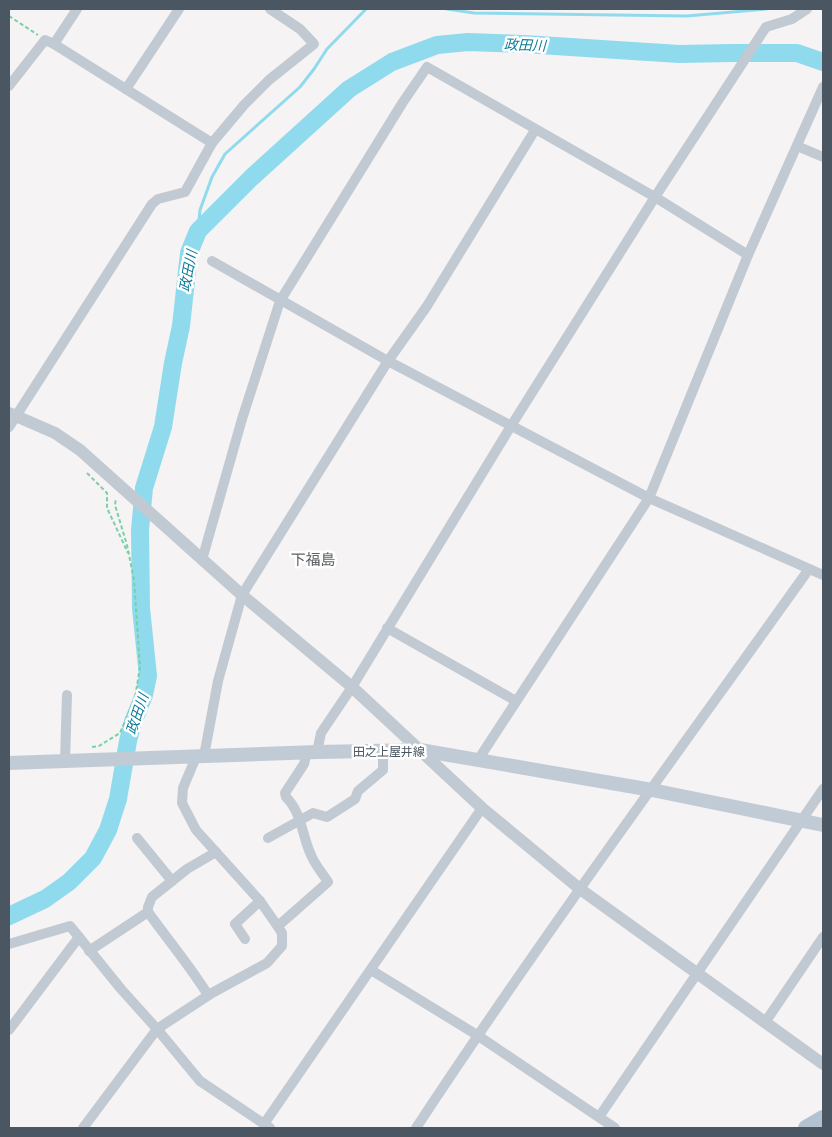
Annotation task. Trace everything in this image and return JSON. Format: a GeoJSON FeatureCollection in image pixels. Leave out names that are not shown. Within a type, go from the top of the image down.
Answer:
{"type":"FeatureCollection","features":[{"type":"Feature","properties":{"kind":"main road","name":"田之上屋井線"},"geometry":{"type":"LineString","coordinates":[[9,763],[420,750],[652,790],[823,825]]}},
{"type":"Feature","properties":{"kind":"main road"},"geometry":{"type":"LineString","coordinates":[[806,1128],[823,1118]]}},
{"type":"Feature","properties":{"kind":"street"},"geometry":{"type":"LineString","coordinates":[[9,86],[78,9]]}},
{"type":"Feature","properties":{"kind":"street"},"geometry":{"type":"LineString","coordinates":[[126,89],[179,9]]}},
{"type":"Feature","properties":{"kind":"street"},"geometry":{"type":"LineString","coordinates":[[270,9],[300,29],[314,44],[269,80],[244,105],[212,143],[185,192],[158,199],[152,204],[11,419],[55,433],[71,444],[118,483],[242,595],[352,687],[482,808],[580,888],[823,1063]]}},
{"type":"Feature","properties":{"kind":"street"},"geometry":{"type":"LineString","coordinates":[[278,926],[328,882],[311,856],[300,820],[285,793],[511,426],[655,197],[766,27],[792,19],[808,9]]}},
{"type":"Feature","properties":{"kind":"street"},"geometry":{"type":"LineString","coordinates":[[50,42],[212,143]]}},
{"type":"Feature","properties":{"kind":"street"},"geometry":{"type":"LineString","coordinates":[[202,560],[242,419],[280,301],[334,212],[427,67],[655,197],[748,256]]}},
{"type":"Feature","properties":{"kind":"street"},"geometry":{"type":"LineString","coordinates":[[478,760],[648,498],[748,256],[823,87]]}},
{"type":"Feature","properties":{"kind":"street"},"geometry":{"type":"LineString","coordinates":[[83,1128],[157,1029],[208,995],[267,963],[282,946],[282,933],[260,901],[196,830],[182,803],[182,788],[200,756],[218,681],[242,595],[388,361],[427,306],[535,130]]}},
{"type":"Feature","properties":{"kind":"street"},"geometry":{"type":"LineString","coordinates":[[797,146],[823,157]]}},
{"type":"Feature","properties":{"kind":"street"},"geometry":{"type":"LineString","coordinates":[[212,261],[388,361],[648,498],[823,575]]}},
{"type":"Feature","properties":{"kind":"street"},"geometry":{"type":"LineString","coordinates":[[416,1128],[477,1036],[580,888],[652,790],[808,568]]}},
{"type":"Feature","properties":{"kind":"street"},"geometry":{"type":"LineString","coordinates":[[388,628],[516,701]]}},
{"type":"Feature","properties":{"kind":"street"},"geometry":{"type":"LineString","coordinates":[[65,761],[68,695]]}},
{"type":"Feature","properties":{"kind":"street"},"geometry":{"type":"LineString","coordinates":[[268,838],[313,813],[327,817],[355,799],[358,791],[383,770],[383,751]]}},
{"type":"Feature","properties":{"kind":"street"},"geometry":{"type":"LineString","coordinates":[[598,1117],[823,789]]}},
{"type":"Feature","properties":{"kind":"street"},"geometry":{"type":"LineString","coordinates":[[9,944],[70,926],[89,951],[200,1081],[267,1126],[482,808]]}},
{"type":"Feature","properties":{"kind":"street"},"geometry":{"type":"LineString","coordinates":[[137,838],[172,881]]}},
{"type":"Feature","properties":{"kind":"street"},"geometry":{"type":"LineString","coordinates":[[208,995],[148,912],[148,907],[152,897],[187,869],[216,852]]}},
{"type":"Feature","properties":{"kind":"street"},"geometry":{"type":"LineString","coordinates":[[245,939],[235,924],[260,901]]}},
{"type":"Feature","properties":{"kind":"street"},"geometry":{"type":"LineString","coordinates":[[89,951],[148,912]]}},
{"type":"Feature","properties":{"kind":"street"},"geometry":{"type":"LineString","coordinates":[[9,1030],[79,936]]}},
{"type":"Feature","properties":{"kind":"street"},"geometry":{"type":"LineString","coordinates":[[766,1021],[823,939]]}},
{"type":"Feature","properties":{"kind":"street"},"geometry":{"type":"LineString","coordinates":[[372,970],[477,1036],[615,1128]]}},
{"type":"Feature","properties":{"kind":"path"},"geometry":{"type":"LineString","coordinates":[[9,16],[50,42]]}},
{"type":"Feature","properties":{"kind":"path"},"geometry":{"type":"LineString","coordinates":[[86,471],[107,493],[107,508],[130,557]]}},
{"type":"Feature","properties":{"kind":"path"},"geometry":{"type":"LineString","coordinates":[[84,760],[85,749],[99,746],[120,733],[135,698],[140,666],[134,580],[130,557],[115,505],[118,483]]}},
{"type":"Feature","properties":{"kind":"waterway"},"geometry":{"type":"LineString","coordinates":[[198,231],[200,210],[212,177],[225,154],[300,87],[327,49],[366,9]]}},
{"type":"Feature","properties":{"kind":"waterway"},"geometry":{"type":"LineString","coordinates":[[447,9],[474,13],[687,16],[766,9]]}},
{"type":"Feature","properties":{"kind":"waterway","name":"政田川"},"geometry":{"type":"LineString","coordinates":[[9,916],[45,899],[69,882],[93,858],[108,830],[118,799],[128,741],[133,722],[144,695],[148,676],[141,608],[140,530],[144,488],[163,427],[181,326],[189,253],[198,231],[251,178],[349,89],[392,62],[437,45],[468,42],[679,54],[797,53],[823,62]]}},
{"type":"Feature","properties":{"kind":"district","name":"下福島"},"geometry":{"type":"Point","coordinates":[313,560]}}]}
